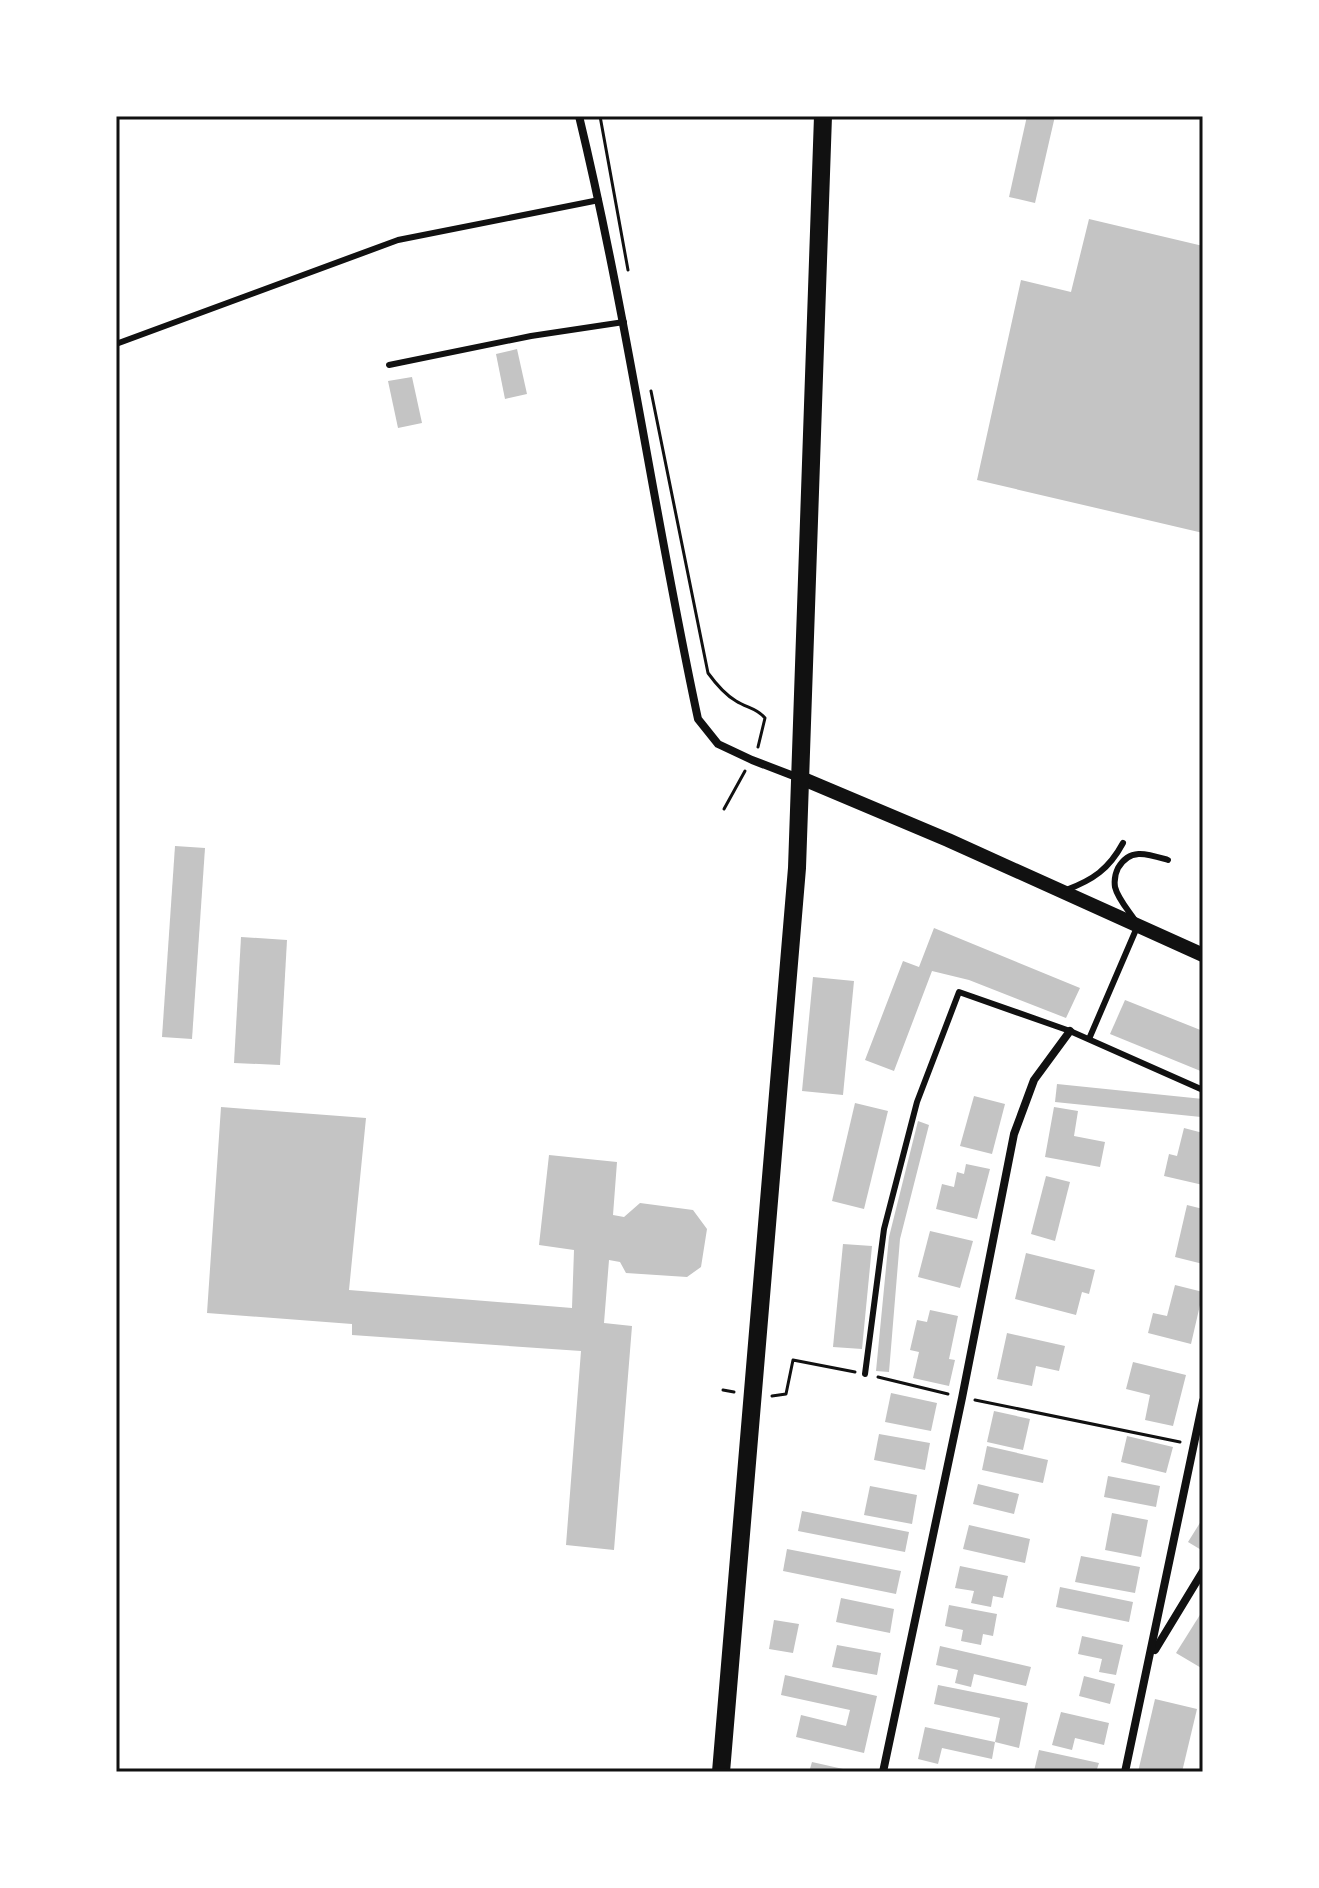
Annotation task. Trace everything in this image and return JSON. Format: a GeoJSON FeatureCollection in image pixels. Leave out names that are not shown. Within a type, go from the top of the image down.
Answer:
{"type":"FeatureCollection","features":[{"type":"Feature","properties":{"kind":"main road"},"geometry":{"type":"LineString","coordinates":[[721,1772],[794,911],[823,116]]}},
{"type":"Feature","properties":{"kind":"street"},"geometry":{"type":"LineString","coordinates":[[579,116],[624,322],[698,719],[718,744],[752,760],[801,778],[1063,891],[1203,955]]}},
{"type":"Feature","properties":{"kind":"street"},"geometry":{"type":"LineString","coordinates":[[883,1772],[1014,1134],[1034,1080],[1070,1031]]}},
{"type":"Feature","properties":{"kind":"street"},"geometry":{"type":"LineString","coordinates":[[1125,1772],[1203,1401]]}},
{"type":"Feature","properties":{"kind":"street"},"geometry":{"type":"LineString","coordinates":[[1150,1658],[1203,1571]]}},
{"type":"Feature","properties":{"kind":"lane"},"geometry":{"type":"LineString","coordinates":[[116,344],[398,240],[599,200]]}},
{"type":"Feature","properties":{"kind":"lane"},"geometry":{"type":"LineString","coordinates":[[389,365],[531,336],[624,322]]}},
{"type":"Feature","properties":{"kind":"lane"},"geometry":{"type":"LineString","coordinates":[[1063,891],[1090,881],[1117,854],[1123,843]]}},
{"type":"Feature","properties":{"kind":"lane"},"geometry":{"type":"LineString","coordinates":[[1089,1039],[1138,925],[1116,890],[1114,878],[1117,870],[1127,857],[1138,853],[1168,860]]}},
{"type":"Feature","properties":{"kind":"lane"},"geometry":{"type":"LineString","coordinates":[[865,1374],[884,1229],[917,1102],[959,992],[1070,1031],[1203,1090]]}},
{"type":"Feature","properties":{"kind":"path"},"geometry":{"type":"LineString","coordinates":[[600,116],[628,271]]}},
{"type":"Feature","properties":{"kind":"path"},"geometry":{"type":"LineString","coordinates":[[648,379],[708,673],[719,688],[765,718],[762,739],[724,809]]}},
{"type":"Feature","properties":{"kind":"path"},"geometry":{"type":"LineString","coordinates":[[772,1396],[786,1394],[793,1360],[962,1398],[1193,1444]]}},
{"type":"Feature","properties":{"kind":"path"},"geometry":{"type":"LineString","coordinates":[[723,1390],[734,1392]]}},
{"type":"Feature","properties":{"kind":"building"},"geometry":{"type":"Polygon","coordinates":[[[1027,116],[1055,116],[1035,203],[1009,197],[1027,116]]]}},
{"type":"Feature","properties":{"kind":"building"},"geometry":{"type":"Polygon","coordinates":[[[1089,219],[1203,246],[1203,533],[977,480],[1021,280],[1071,292],[1089,219]]]}},
{"type":"Feature","properties":{"kind":"building"},"geometry":{"type":"Polygon","coordinates":[[[517,349],[527,394],[505,399],[496,354],[517,349]]]}},
{"type":"Feature","properties":{"kind":"building"},"geometry":{"type":"Polygon","coordinates":[[[412,377],[422,423],[398,428],[388,381],[412,377]]]}},
{"type":"Feature","properties":{"kind":"building"},"geometry":{"type":"Polygon","coordinates":[[[175,846],[205,848],[192,1039],[162,1037],[175,846]]]}},
{"type":"Feature","properties":{"kind":"building"},"geometry":{"type":"Polygon","coordinates":[[[934,928],[1080,988],[1066,1018],[969,980],[932,971],[894,1071],[865,1060],[903,961],[919,967],[934,928]]]}},
{"type":"Feature","properties":{"kind":"building"},"geometry":{"type":"Polygon","coordinates":[[[241,937],[287,940],[280,1065],[234,1063],[241,937]]]}},
{"type":"Feature","properties":{"kind":"building"},"geometry":{"type":"Polygon","coordinates":[[[813,977],[854,981],[843,1095],[802,1091],[813,977]]]}},
{"type":"Feature","properties":{"kind":"building"},"geometry":{"type":"Polygon","coordinates":[[[1125,1000],[1203,1031],[1203,1072],[1110,1034],[1125,1000]]]}},
{"type":"Feature","properties":{"kind":"building"},"geometry":{"type":"Polygon","coordinates":[[[1057,1084],[1203,1099],[1201,1117],[1055,1102],[1057,1084]]]}},
{"type":"Feature","properties":{"kind":"building"},"geometry":{"type":"Polygon","coordinates":[[[974,1096],[1005,1104],[992,1154],[960,1146],[974,1096]]]}},
{"type":"Feature","properties":{"kind":"building"},"geometry":{"type":"Polygon","coordinates":[[[855,1103],[888,1111],[864,1209],[832,1201],[855,1103]]]}},
{"type":"Feature","properties":{"kind":"building"},"geometry":{"type":"Polygon","coordinates":[[[221,1107],[366,1118],[349,1290],[572,1308],[574,1250],[539,1245],[549,1155],[617,1162],[613,1215],[624,1217],[640,1203],[693,1210],[707,1229],[701,1267],[687,1277],[626,1273],[620,1262],[609,1260],[604,1323],[632,1326],[614,1550],[566,1545],[581,1351],[352,1335],[352,1324],[207,1313],[221,1107]]]}},
{"type":"Feature","properties":{"kind":"building"},"geometry":{"type":"Polygon","coordinates":[[[1054,1107],[1078,1111],[1074,1136],[1105,1142],[1100,1167],[1045,1157],[1054,1107]]]}},
{"type":"Feature","properties":{"kind":"building"},"geometry":{"type":"Polygon","coordinates":[[[918,1121],[929,1125],[900,1239],[889,1372],[876,1371],[889,1237],[918,1121]]]}},
{"type":"Feature","properties":{"kind":"building"},"geometry":{"type":"Polygon","coordinates":[[[1184,1128],[1203,1133],[1203,1185],[1164,1176],[1169,1154],[1177,1156],[1184,1128]]]}},
{"type":"Feature","properties":{"kind":"building"},"geometry":{"type":"Polygon","coordinates":[[[966,1164],[990,1169],[977,1219],[936,1209],[942,1184],[954,1187],[957,1172],[964,1174],[966,1164]]]}},
{"type":"Feature","properties":{"kind":"building"},"geometry":{"type":"Polygon","coordinates":[[[1046,1176],[1070,1182],[1055,1241],[1031,1234],[1046,1176]]]}},
{"type":"Feature","properties":{"kind":"building"},"geometry":{"type":"Polygon","coordinates":[[[1187,1205],[1203,1209],[1203,1264],[1175,1257],[1187,1205]]]}},
{"type":"Feature","properties":{"kind":"building"},"geometry":{"type":"Polygon","coordinates":[[[930,1231],[973,1241],[960,1288],[918,1277],[930,1231]]]}},
{"type":"Feature","properties":{"kind":"building"},"geometry":{"type":"Polygon","coordinates":[[[843,1244],[872,1246],[862,1349],[833,1347],[843,1244]]]}},
{"type":"Feature","properties":{"kind":"building"},"geometry":{"type":"Polygon","coordinates":[[[1026,1253],[1095,1270],[1089,1294],[1082,1292],[1076,1315],[1015,1299],[1026,1253]]]}},
{"type":"Feature","properties":{"kind":"building"},"geometry":{"type":"Polygon","coordinates":[[[1175,1285],[1203,1292],[1191,1344],[1148,1333],[1153,1313],[1167,1316],[1175,1285]]]}},
{"type":"Feature","properties":{"kind":"building"},"geometry":{"type":"Polygon","coordinates":[[[930,1310],[958,1316],[949,1359],[955,1360],[949,1386],[913,1378],[919,1352],[910,1350],[917,1320],[927,1322],[930,1310]]]}},
{"type":"Feature","properties":{"kind":"building"},"geometry":{"type":"Polygon","coordinates":[[[1007,1333],[1065,1346],[1059,1371],[1036,1366],[1032,1386],[997,1379],[1007,1333]]]}},
{"type":"Feature","properties":{"kind":"building"},"geometry":{"type":"Polygon","coordinates":[[[1133,1362],[1186,1375],[1173,1426],[1145,1420],[1150,1395],[1126,1389],[1133,1362]]]}},
{"type":"Feature","properties":{"kind":"building"},"geometry":{"type":"Polygon","coordinates":[[[891,1393],[937,1403],[931,1431],[885,1422],[891,1393]]]}},
{"type":"Feature","properties":{"kind":"building"},"geometry":{"type":"Polygon","coordinates":[[[994,1411],[1030,1419],[1023,1450],[987,1442],[994,1411]]]}},
{"type":"Feature","properties":{"kind":"building"},"geometry":{"type":"Polygon","coordinates":[[[879,1434],[930,1443],[925,1470],[874,1460],[879,1434]]]}},
{"type":"Feature","properties":{"kind":"building"},"geometry":{"type":"Polygon","coordinates":[[[1127,1436],[1173,1447],[1166,1473],[1121,1462],[1127,1436]]]}},
{"type":"Feature","properties":{"kind":"building"},"geometry":{"type":"Polygon","coordinates":[[[987,1446],[1048,1460],[1043,1483],[982,1470],[987,1446]]]}},
{"type":"Feature","properties":{"kind":"building"},"geometry":{"type":"Polygon","coordinates":[[[1108,1476],[1160,1486],[1156,1507],[1104,1497],[1108,1476]]]}},
{"type":"Feature","properties":{"kind":"building"},"geometry":{"type":"Polygon","coordinates":[[[978,1484],[1019,1494],[1014,1514],[973,1504],[978,1484]]]}},
{"type":"Feature","properties":{"kind":"building"},"geometry":{"type":"Polygon","coordinates":[[[870,1486],[917,1495],[912,1524],[864,1515],[870,1486]]]}},
{"type":"Feature","properties":{"kind":"building"},"geometry":{"type":"Polygon","coordinates":[[[802,1511],[909,1532],[905,1552],[798,1531],[802,1511]]]}},
{"type":"Feature","properties":{"kind":"building"},"geometry":{"type":"Polygon","coordinates":[[[1112,1513],[1148,1520],[1141,1557],[1105,1550],[1112,1513]]]}},
{"type":"Feature","properties":{"kind":"building"},"geometry":{"type":"Polygon","coordinates":[[[1203,1518],[1203,1551],[1188,1542],[1203,1518]]]}},
{"type":"Feature","properties":{"kind":"building"},"geometry":{"type":"Polygon","coordinates":[[[969,1525],[1030,1539],[1025,1563],[963,1549],[969,1525]]]}},
{"type":"Feature","properties":{"kind":"building"},"geometry":{"type":"Polygon","coordinates":[[[787,1549],[901,1571],[896,1594],[783,1571],[787,1549]]]}},
{"type":"Feature","properties":{"kind":"building"},"geometry":{"type":"Polygon","coordinates":[[[1081,1556],[1140,1567],[1135,1593],[1075,1582],[1081,1556]]]}},
{"type":"Feature","properties":{"kind":"building"},"geometry":{"type":"Polygon","coordinates":[[[960,1566],[1008,1576],[1003,1598],[993,1596],[991,1607],[971,1603],[974,1591],[955,1588],[960,1566]]]}},
{"type":"Feature","properties":{"kind":"building"},"geometry":{"type":"Polygon","coordinates":[[[1060,1587],[1133,1602],[1129,1622],[1056,1607],[1060,1587]]]}},
{"type":"Feature","properties":{"kind":"building"},"geometry":{"type":"Polygon","coordinates":[[[841,1598],[894,1609],[890,1633],[836,1622],[841,1598]]]}},
{"type":"Feature","properties":{"kind":"building"},"geometry":{"type":"Polygon","coordinates":[[[949,1605],[997,1614],[993,1636],[983,1634],[981,1645],[961,1641],[963,1630],[945,1626],[949,1605]]]}},
{"type":"Feature","properties":{"kind":"building"},"geometry":{"type":"Polygon","coordinates":[[[1203,1610],[1203,1669],[1176,1653],[1203,1610]]]}},
{"type":"Feature","properties":{"kind":"building"},"geometry":{"type":"Polygon","coordinates":[[[774,1620],[799,1624],[793,1653],[769,1649],[774,1620]]]}},
{"type":"Feature","properties":{"kind":"building"},"geometry":{"type":"Polygon","coordinates":[[[1082,1636],[1123,1645],[1116,1675],[1099,1672],[1102,1659],[1078,1654],[1082,1636]]]}},
{"type":"Feature","properties":{"kind":"building"},"geometry":{"type":"Polygon","coordinates":[[[837,1645],[881,1653],[877,1675],[832,1667],[837,1645]]]}},
{"type":"Feature","properties":{"kind":"building"},"geometry":{"type":"Polygon","coordinates":[[[940,1646],[1031,1667],[1026,1686],[974,1674],[971,1687],[955,1683],[958,1670],[936,1665],[940,1646]]]}},
{"type":"Feature","properties":{"kind":"building"},"geometry":{"type":"Polygon","coordinates":[[[785,1675],[877,1696],[864,1753],[796,1737],[801,1715],[846,1726],[850,1710],[781,1695],[785,1675]]]}},
{"type":"Feature","properties":{"kind":"building"},"geometry":{"type":"Polygon","coordinates":[[[1084,1676],[1115,1684],[1110,1704],[1079,1696],[1084,1676]]]}},
{"type":"Feature","properties":{"kind":"building"},"geometry":{"type":"Polygon","coordinates":[[[938,1685],[1028,1703],[1019,1748],[995,1742],[1000,1718],[934,1704],[938,1685]]]}},
{"type":"Feature","properties":{"kind":"building"},"geometry":{"type":"Polygon","coordinates":[[[1155,1699],[1197,1709],[1182,1772],[1138,1772],[1155,1699]]]}},
{"type":"Feature","properties":{"kind":"building"},"geometry":{"type":"Polygon","coordinates":[[[1061,1712],[1109,1723],[1104,1745],[1075,1738],[1072,1750],[1052,1745],[1061,1712]]]}},
{"type":"Feature","properties":{"kind":"building"},"geometry":{"type":"Polygon","coordinates":[[[925,1727],[995,1742],[992,1759],[942,1748],[938,1764],[918,1759],[925,1727]]]}},
{"type":"Feature","properties":{"kind":"building"},"geometry":{"type":"Polygon","coordinates":[[[1039,1750],[1099,1763],[1096,1772],[1034,1771],[1039,1750]]]}},
{"type":"Feature","properties":{"kind":"building"},"geometry":{"type":"Polygon","coordinates":[[[812,1762],[852,1771],[852,1772],[809,1772],[812,1762]]]}}]}
